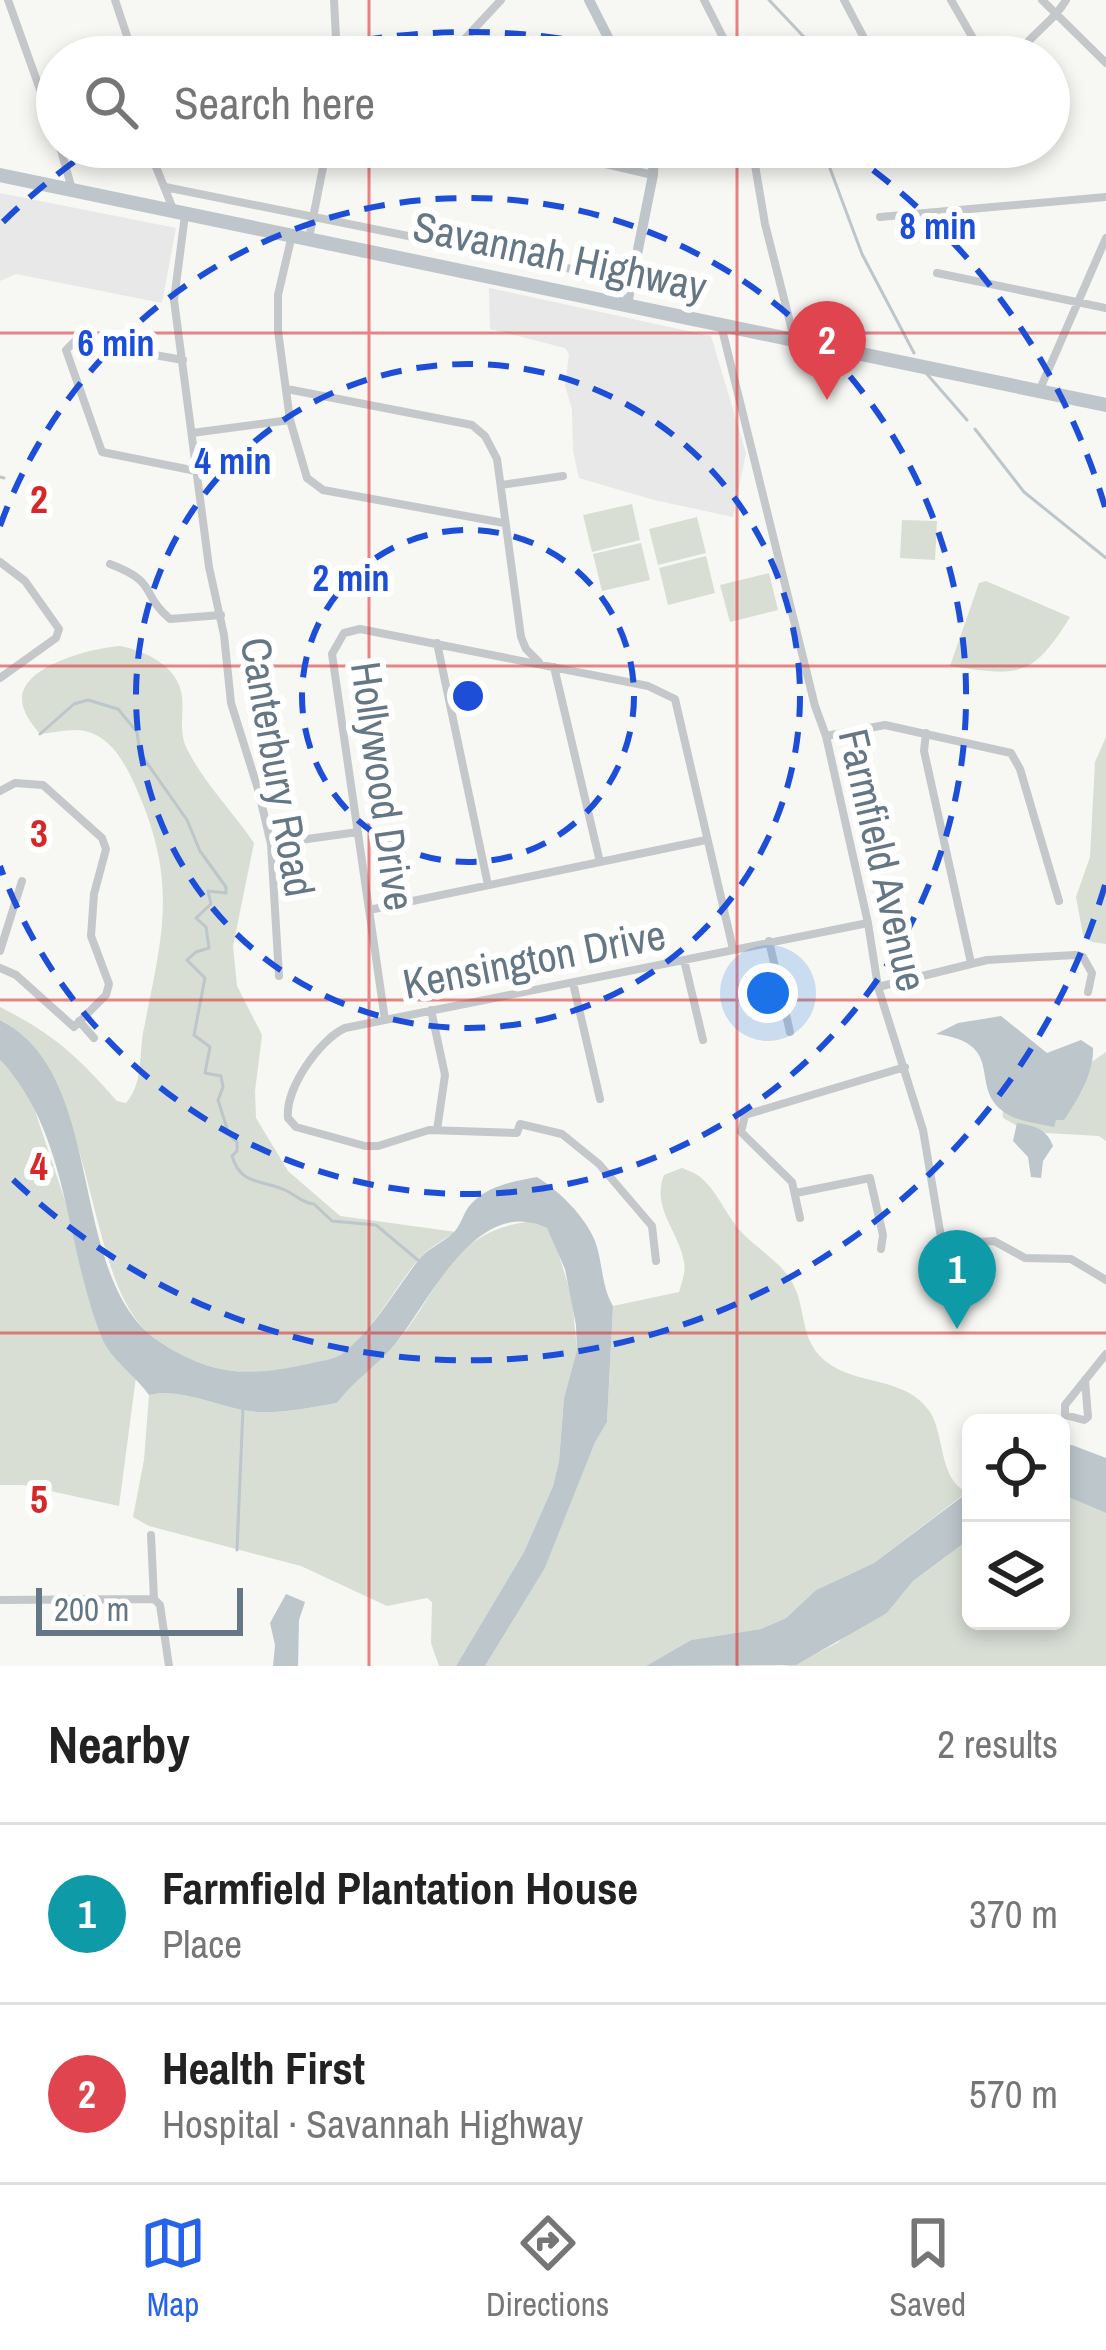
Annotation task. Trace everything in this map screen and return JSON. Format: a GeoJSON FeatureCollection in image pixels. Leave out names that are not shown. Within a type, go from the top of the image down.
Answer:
{"type":"FeatureCollection","features":[{"type":"Feature","properties":{"kind":"highway","name":"Savannah Highway"},"geometry":{"type":"LineString","coordinates":[[0,175],[1106,405]]}},
{"type":"Feature","properties":{"kind":"main road"},"geometry":{"type":"LineString","coordinates":[[589,0],[607,36]]}},
{"type":"Feature","properties":{"kind":"main road"},"geometry":{"type":"LineString","coordinates":[[627,304],[653,168]]}},
{"type":"Feature","properties":{"kind":"street"},"geometry":{"type":"LineString","coordinates":[[8,0],[36,78]]}},
{"type":"Feature","properties":{"kind":"street"},"geometry":{"type":"LineString","coordinates":[[115,0],[127,36]]}},
{"type":"Feature","properties":{"kind":"street"},"geometry":{"type":"LineString","coordinates":[[334,0],[336,36]]}},
{"type":"Feature","properties":{"kind":"street"},"geometry":{"type":"LineString","coordinates":[[467,36],[501,0]]}},
{"type":"Feature","properties":{"kind":"street"},"geometry":{"type":"LineString","coordinates":[[704,0],[723,36]]}},
{"type":"Feature","properties":{"kind":"street"},"geometry":{"type":"LineString","coordinates":[[844,0],[863,36]]}},
{"type":"Feature","properties":{"kind":"street"},"geometry":{"type":"LineString","coordinates":[[951,0],[972,36]]}},
{"type":"Feature","properties":{"kind":"street"},"geometry":{"type":"LineString","coordinates":[[1042,0],[1106,63]]}},
{"type":"Feature","properties":{"kind":"street"},"geometry":{"type":"LineString","coordinates":[[1037,36],[1057,17],[1066,0]]}},
{"type":"Feature","properties":{"kind":"street"},"geometry":{"type":"LineString","coordinates":[[66,168],[73,190]]}},
{"type":"Feature","properties":{"kind":"street"},"geometry":{"type":"LineString","coordinates":[[157,168],[180,212]]}},
{"type":"Feature","properties":{"kind":"street"},"geometry":{"type":"LineString","coordinates":[[308,238],[322,168]]}},
{"type":"Feature","properties":{"kind":"street"},"geometry":{"type":"LineString","coordinates":[[623,168],[653,175]]}},
{"type":"Feature","properties":{"kind":"street"},"geometry":{"type":"LineString","coordinates":[[756,168],[794,338]]}},
{"type":"Feature","properties":{"kind":"street"},"geometry":{"type":"LineString","coordinates":[[165,187],[632,281]]}},
{"type":"Feature","properties":{"kind":"street"},"geometry":{"type":"LineString","coordinates":[[880,217],[1106,197]]}},
{"type":"Feature","properties":{"kind":"street","name":"Canterbury Road"},"geometry":{"type":"LineString","coordinates":[[180,212],[174,300],[196,471],[231,704],[271,844],[279,976]]}},
{"type":"Feature","properties":{"kind":"street"},"geometry":{"type":"LineString","coordinates":[[292,235],[277,312],[290,420],[307,478],[323,490],[504,523]]}},
{"type":"Feature","properties":{"kind":"street"},"geometry":{"type":"LineString","coordinates":[[1040,391],[1106,238]]}},
{"type":"Feature","properties":{"kind":"street"},"geometry":{"type":"LineString","coordinates":[[937,272],[1106,308]]}},
{"type":"Feature","properties":{"kind":"street","name":"Farmfield Avenue"},"geometry":{"type":"LineString","coordinates":[[721,323],[826,736],[878,987],[923,1130],[945,1242],[994,1241],[1024,1258],[1071,1259],[1106,1280]]}},
{"type":"Feature","properties":{"kind":"street"},"geometry":{"type":"LineString","coordinates":[[183,361],[76,341],[66,350],[102,452],[196,471]]}},
{"type":"Feature","properties":{"kind":"street"},"geometry":{"type":"LineString","coordinates":[[287,389],[472,425],[485,436],[494,449],[501,485],[521,638],[543,664]]}},
{"type":"Feature","properties":{"kind":"street"},"geometry":{"type":"LineString","coordinates":[[192,434],[290,420]]}},
{"type":"Feature","properties":{"kind":"street"},"geometry":{"type":"LineString","coordinates":[[501,485],[563,476]]}},
{"type":"Feature","properties":{"kind":"street"},"geometry":{"type":"LineString","coordinates":[[0,562],[26,581],[59,629],[56,638],[0,678]]}},
{"type":"Feature","properties":{"kind":"street"},"geometry":{"type":"LineString","coordinates":[[110,563],[137,574],[170,619],[221,615]]}},
{"type":"Feature","properties":{"kind":"street","name":"Hollywood Drive"},"geometry":{"type":"LineString","coordinates":[[385,1020],[334,647],[344,633],[360,628],[543,664],[648,686],[675,699],[706,840]]}},
{"type":"Feature","properties":{"kind":"street"},"geometry":{"type":"LineString","coordinates":[[437,643],[488,885]]}},
{"type":"Feature","properties":{"kind":"street"},"geometry":{"type":"LineString","coordinates":[[554,667],[600,862]]}},
{"type":"Feature","properties":{"kind":"street"},"geometry":{"type":"LineString","coordinates":[[826,736],[875,725],[1011,753],[1020,769],[1059,902]]}},
{"type":"Feature","properties":{"kind":"street"},"geometry":{"type":"LineString","coordinates":[[926,733],[924,751],[971,963]]}},
{"type":"Feature","properties":{"kind":"street"},"geometry":{"type":"LineString","coordinates":[[0,791],[15,783],[43,785],[102,838],[106,849],[94,894],[91,936],[109,984],[106,995],[74,1027],[16,974],[0,968]]}},
{"type":"Feature","properties":{"kind":"street"},"geometry":{"type":"LineString","coordinates":[[271,844],[358,832]]}},
{"type":"Feature","properties":{"kind":"street"},"geometry":{"type":"LineString","coordinates":[[369,910],[706,840],[733,949]]}},
{"type":"Feature","properties":{"kind":"street"},"geometry":{"type":"LineString","coordinates":[[0,950],[22,880]]}},
{"type":"Feature","properties":{"kind":"street","name":"Kensington Drive"},"geometry":{"type":"LineString","coordinates":[[437,1130],[414,1132],[378,1146],[305,1133],[288,1118],[286,1109],[322,1042],[345,1028],[868,923]]}},
{"type":"Feature","properties":{"kind":"street"},"geometry":{"type":"LineString","coordinates":[[769,941],[790,1032]]}},
{"type":"Feature","properties":{"kind":"street"},"geometry":{"type":"LineString","coordinates":[[878,987],[971,963],[1075,955],[1083,958],[1092,973],[1088,992]]}},
{"type":"Feature","properties":{"kind":"street"},"geometry":{"type":"LineString","coordinates":[[684,960],[704,1040]]}},
{"type":"Feature","properties":{"kind":"street"},"geometry":{"type":"LineString","coordinates":[[573,983],[600,1100]]}},
{"type":"Feature","properties":{"kind":"street"},"geometry":{"type":"LineString","coordinates":[[431,1010],[445,1075],[437,1130],[517,1132],[520,1124],[562,1133],[599,1164],[652,1226],[656,1261]]}},
{"type":"Feature","properties":{"kind":"street"},"geometry":{"type":"LineString","coordinates":[[80,1021],[94,1038]]}},
{"type":"Feature","properties":{"kind":"street"},"geometry":{"type":"LineString","coordinates":[[800,1218],[792,1182],[741,1132],[745,1115],[905,1067]]}},
{"type":"Feature","properties":{"kind":"street"},"geometry":{"type":"LineString","coordinates":[[796,1193],[870,1178],[883,1235],[881,1249]]}},
{"type":"Feature","properties":{"kind":"street"},"geometry":{"type":"LineString","coordinates":[[1085,1380],[1088,1417],[1070,1418],[1065,1405],[1085,1380],[1106,1354]]}},
{"type":"Feature","properties":{"kind":"street"},"geometry":{"type":"LineString","coordinates":[[151,1535],[154,1600]]}},
{"type":"Feature","properties":{"kind":"street"},"geometry":{"type":"LineString","coordinates":[[0,1600],[154,1600],[160,1605],[169,1666]]}},
{"type":"Feature","properties":{"kind":"shaded area"},"geometry":{"type":"Polygon","coordinates":[[[0,193],[176,228],[162,303],[16,274],[0,281],[0,193]]]}},
{"type":"Feature","properties":{"kind":"shaded area"},"geometry":{"type":"Polygon","coordinates":[[[489,288],[711,336],[746,453],[733,517],[579,478],[565,386],[569,354],[565,348],[490,329],[489,288]]]}},
{"type":"Feature","properties":{"kind":"shaded area"},"geometry":{"type":"Polygon","coordinates":[[[632,504],[640,540],[592,552],[583,515],[632,504]]]}},
{"type":"Feature","properties":{"kind":"shaded area"},"geometry":{"type":"Polygon","coordinates":[[[697,517],[706,553],[658,565],[649,529],[697,517]]]}},
{"type":"Feature","properties":{"kind":"shaded area"},"geometry":{"type":"Polygon","coordinates":[[[902,520],[937,521],[935,560],[900,558],[902,520]]]}},
{"type":"Feature","properties":{"kind":"shaded area"},"geometry":{"type":"Polygon","coordinates":[[[641,543],[650,580],[602,591],[593,554],[641,543]]]}},
{"type":"Feature","properties":{"kind":"shaded area"},"geometry":{"type":"Polygon","coordinates":[[[706,556],[715,593],[668,605],[659,568],[706,556]]]}},
{"type":"Feature","properties":{"kind":"shaded area"},"geometry":{"type":"Polygon","coordinates":[[[769,573],[778,610],[730,622],[720,585],[769,573]]]}},
{"type":"Feature","properties":{"kind":"shaded area"},"geometry":{"type":"Polygon","coordinates":[[[986,581],[1070,617],[1045,652],[1021,668],[992,671],[950,666],[979,583],[986,581]]]}},
{"type":"Feature","properties":{"kind":"shaded area"},"geometry":{"type":"Polygon","coordinates":[[[120,646],[150,656],[174,676],[182,696],[182,731],[188,751],[254,843],[233,946],[237,986],[262,1035],[256,1118],[288,1171],[340,1216],[456,1232],[419,1259],[348,1350],[311,1366],[264,1372],[221,1369],[167,1349],[149,1334],[122,1296],[113,1273],[57,1088],[34,1049],[0,1020],[0,1007],[64,1048],[117,1101],[126,1103],[131,1095],[138,1079],[161,936],[162,879],[157,850],[134,783],[115,751],[85,731],[40,734],[22,699],[25,687],[46,668],[93,650],[120,646]]]}},
{"type":"Feature","properties":{"kind":"shaded area"},"geometry":{"type":"Polygon","coordinates":[[[1106,737],[1106,944],[1083,935],[1076,897],[1090,857],[1095,762],[1106,737]]]}},
{"type":"Feature","properties":{"kind":"shaded area"},"geometry":{"type":"Polygon","coordinates":[[[1001,1016],[1047,1053],[1081,1040],[1093,1048],[1084,1086],[1064,1120],[1056,1120],[1054,1127],[1009,1115],[996,1105],[973,1047],[936,1034],[958,1023],[1001,1016]]]}},
{"type":"Feature","properties":{"kind":"shaded area"},"geometry":{"type":"Polygon","coordinates":[[[0,1020],[35,1047],[58,1085],[110,1274],[131,1313],[161,1343],[197,1362],[249,1372],[339,1356],[373,1322],[421,1257],[455,1231],[471,1204],[501,1185],[537,1177],[585,1222],[613,1306],[607,1422],[545,1568],[485,1666],[456,1666],[524,1552],[553,1486],[564,1398],[577,1350],[565,1269],[547,1228],[522,1221],[499,1226],[477,1239],[440,1280],[396,1343],[337,1403],[266,1412],[184,1395],[149,1395],[102,1338],[53,1156],[23,1089],[0,1060],[0,1020]]]}},
{"type":"Feature","properties":{"kind":"shaded area"},"geometry":{"type":"Polygon","coordinates":[[[1106,1052],[1106,1141],[1099,1136],[1021,1128],[1003,1118],[1002,1098],[1080,1070],[1106,1052]]]}},
{"type":"Feature","properties":{"kind":"shaded area"},"geometry":{"type":"Polygon","coordinates":[[[0,1060],[29,1093],[118,1359],[136,1377],[119,1506],[23,1485],[0,1485],[0,1060]]]}},
{"type":"Feature","properties":{"kind":"shaded area"},"geometry":{"type":"Polygon","coordinates":[[[1017,1123],[1040,1129],[1053,1146],[1043,1161],[1041,1178],[1031,1177],[1028,1157],[1013,1141],[1017,1123]]]}},
{"type":"Feature","properties":{"kind":"shaded area"},"geometry":{"type":"Polygon","coordinates":[[[682,1168],[705,1181],[737,1227],[776,1262],[797,1294],[809,1339],[819,1355],[845,1372],[906,1391],[919,1400],[935,1422],[947,1468],[962,1496],[874,1563],[816,1590],[786,1618],[761,1629],[691,1640],[646,1666],[485,1666],[545,1568],[595,1441],[607,1422],[613,1306],[679,1292],[684,1262],[663,1209],[664,1175],[682,1168]]]}},
{"type":"Feature","properties":{"kind":"shaded area"},"geometry":{"type":"Polygon","coordinates":[[[534,1221],[554,1239],[572,1298],[577,1350],[564,1398],[559,1461],[524,1552],[456,1666],[439,1666],[431,1643],[432,1602],[427,1598],[387,1606],[301,1566],[149,1526],[133,1517],[149,1395],[184,1395],[266,1412],[337,1403],[397,1342],[465,1249],[483,1236],[534,1221]]]}},
{"type":"Feature","properties":{"kind":"shaded area"},"geometry":{"type":"Polygon","coordinates":[[[1070,1445],[1106,1458],[1106,1513],[1070,1498],[1070,1445]]]}},
{"type":"Feature","properties":{"kind":"shaded area"},"geometry":{"type":"Polygon","coordinates":[[[962,1497],[962,1545],[913,1581],[887,1613],[796,1665],[646,1666],[691,1640],[761,1629],[786,1618],[816,1590],[874,1563],[962,1497]]]}},
{"type":"Feature","properties":{"kind":"shaded area"},"geometry":{"type":"Polygon","coordinates":[[[1070,1498],[1106,1513],[1106,1666],[783,1666],[796,1664],[887,1613],[913,1581],[962,1545],[962,1630],[1070,1630],[1070,1498]]]}},
{"type":"Feature","properties":{"kind":"shaded area"},"geometry":{"type":"Polygon","coordinates":[[[286,1594],[305,1602],[299,1620],[298,1666],[273,1666],[270,1623],[286,1594]]]}},
{"type":"Feature","properties":{"kind":"waterway"},"geometry":{"type":"LineString","coordinates":[[769,0],[803,36]]}},
{"type":"Feature","properties":{"kind":"waterway"},"geometry":{"type":"LineString","coordinates":[[830,168],[862,254],[914,353]]}},
{"type":"Feature","properties":{"kind":"waterway"},"geometry":{"type":"LineString","coordinates":[[926,373],[967,420]]}},
{"type":"Feature","properties":{"kind":"waterway"},"geometry":{"type":"LineString","coordinates":[[975,429],[1024,492],[1106,558]]}},
{"type":"Feature","properties":{"kind":"waterway"},"geometry":{"type":"LineString","coordinates":[[0,477],[4,478]]}},
{"type":"Feature","properties":{"kind":"waterway"},"geometry":{"type":"LineString","coordinates":[[40,734],[74,704],[88,700],[118,709],[137,732],[140,753],[226,887],[226,893],[208,891],[211,904],[196,918],[206,927],[209,948],[187,960],[205,978],[194,1035],[210,1047],[205,1073],[221,1076],[218,1100],[229,1135],[237,1142],[232,1156],[241,1173],[314,1204],[332,1221],[376,1225],[419,1261]]}},
{"type":"Feature","properties":{"kind":"waterway"},"geometry":{"type":"LineString","coordinates":[[237,1550],[243,1408]]}},
{"type":"Feature","properties":{"kind":"place","name":"Health First"},"geometry":{"type":"Point","coordinates":[827,400]}},
{"type":"Feature","properties":{"kind":"place","name":"Farmfield Plantation House"},"geometry":{"type":"Point","coordinates":[957,1329]}}]}
